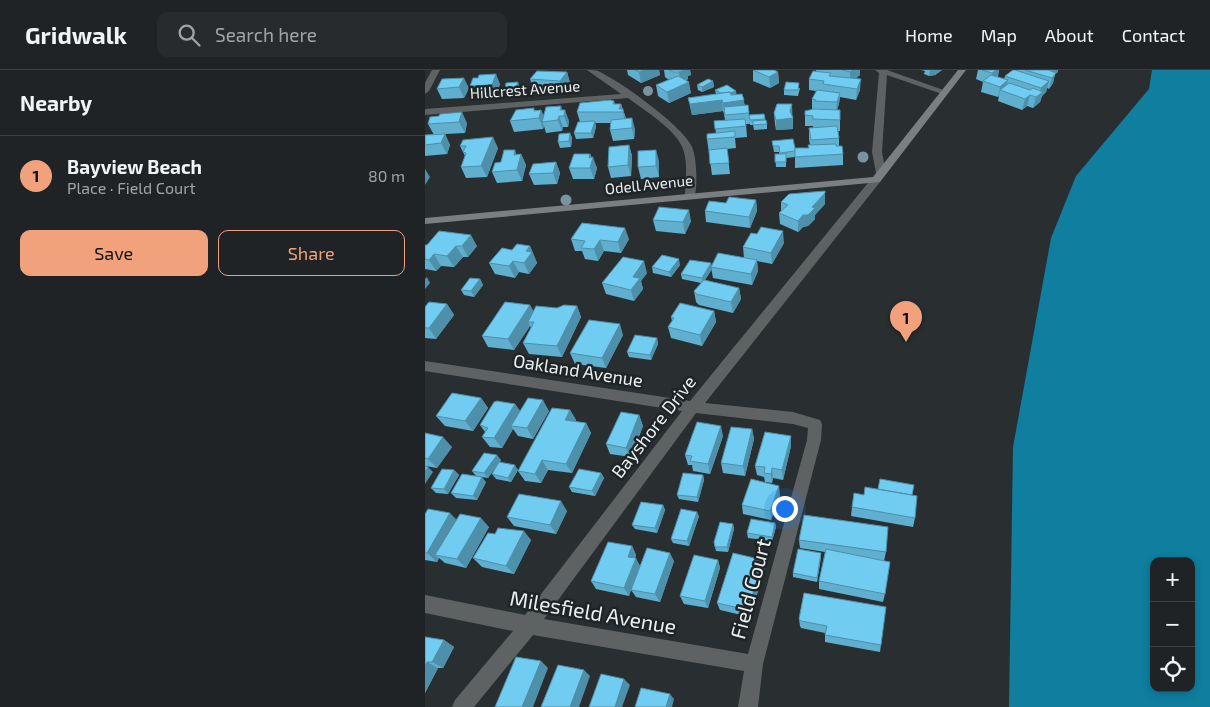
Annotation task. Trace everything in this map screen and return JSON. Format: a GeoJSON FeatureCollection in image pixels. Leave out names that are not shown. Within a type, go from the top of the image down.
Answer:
{"type":"FeatureCollection","features":[{"type":"Feature","properties":{"kind":"main road","name":"Bayshore Drive"},"geometry":{"type":"LineString","coordinates":[[878,177],[962,70]]}},
{"type":"Feature","properties":{"kind":"main road","name":"Odell Avenue"},"geometry":{"type":"LineString","coordinates":[[425,221],[878,177]]}},
{"type":"Feature","properties":{"kind":"street"},"geometry":{"type":"LineString","coordinates":[[425,91],[436,70]]}},
{"type":"Feature","properties":{"kind":"street"},"geometry":{"type":"LineString","coordinates":[[591,70],[675,130],[687,146],[689,154],[690,196]]}},
{"type":"Feature","properties":{"kind":"street"},"geometry":{"type":"LineString","coordinates":[[878,177],[877,152],[882,70],[945,92]]}},
{"type":"Feature","properties":{"kind":"street","name":"Hillcrest Avenue"},"geometry":{"type":"LineString","coordinates":[[425,112],[627,96]]}},
{"type":"Feature","properties":{"kind":"street","name":"Bayshore Drive"},"geometry":{"type":"LineString","coordinates":[[462,707],[529,625],[693,408],[878,177]]}},
{"type":"Feature","properties":{"kind":"street","name":"Oakland Avenue"},"geometry":{"type":"LineString","coordinates":[[425,366],[693,408],[793,418],[815,424]]}},
{"type":"Feature","properties":{"kind":"street","name":"Field Court"},"geometry":{"type":"LineString","coordinates":[[748,707],[754,664],[814,440],[815,424]]}},
{"type":"Feature","properties":{"kind":"street","name":"Milesfield Avenue"},"geometry":{"type":"LineString","coordinates":[[425,604],[529,625],[754,664]]}},
{"type":"Feature","properties":{"kind":"water"},"geometry":{"type":"Polygon","coordinates":[[[1152,70],[1210,70],[1210,707],[1009,707],[1013,447],[1051,238],[1076,176],[1149,89],[1152,70]]]}},
{"type":"Feature","properties":{"kind":"building"},"geometry":{"type":"Polygon","coordinates":[[[669,70],[684,70],[673,72],[669,70]]]}},
{"type":"Feature","properties":{"kind":"building"},"geometry":{"type":"Polygon","coordinates":[[[753,70],[774,70],[778,72],[769,77],[753,70]]]}},
{"type":"Feature","properties":{"kind":"building"},"geometry":{"type":"Polygon","coordinates":[[[982,70],[996,70],[992,73],[982,70]]]}},
{"type":"Feature","properties":{"kind":"building"},"geometry":{"type":"Polygon","coordinates":[[[1013,70],[1049,81],[1041,88],[1005,76],[1013,70]]]}},
{"type":"Feature","properties":{"kind":"building"},"geometry":{"type":"Polygon","coordinates":[[[1025,70],[1048,70],[1056,73],[1052,78],[1025,70]]]}},
{"type":"Feature","properties":{"kind":"building"},"geometry":{"type":"Polygon","coordinates":[[[537,71],[567,72],[560,81],[530,79],[537,71]]]}},
{"type":"Feature","properties":{"kind":"building"},"geometry":{"type":"Polygon","coordinates":[[[813,71],[831,73],[829,76],[861,79],[857,89],[823,84],[824,81],[809,79],[813,71]]]}},
{"type":"Feature","properties":{"kind":"building"},"geometry":{"type":"Polygon","coordinates":[[[496,74],[492,85],[470,86],[473,78],[478,78],[479,75],[496,74]]]}},
{"type":"Feature","properties":{"kind":"building"},"geometry":{"type":"Polygon","coordinates":[[[991,75],[1008,80],[1000,87],[983,81],[991,75]]]}},
{"type":"Feature","properties":{"kind":"building"},"geometry":{"type":"Polygon","coordinates":[[[678,76],[689,82],[667,92],[656,85],[678,76]]]}},
{"type":"Feature","properties":{"kind":"building"},"geometry":{"type":"Polygon","coordinates":[[[464,78],[459,87],[437,89],[442,79],[464,78]]]}},
{"type":"Feature","properties":{"kind":"building"},"geometry":{"type":"Polygon","coordinates":[[[708,79],[713,81],[702,87],[697,85],[708,79]]]}},
{"type":"Feature","properties":{"kind":"building"},"geometry":{"type":"Polygon","coordinates":[[[518,82],[516,88],[505,89],[506,83],[518,82]]]}},
{"type":"Feature","properties":{"kind":"building"},"geometry":{"type":"Polygon","coordinates":[[[786,82],[799,83],[798,90],[784,90],[786,82]]]}},
{"type":"Feature","properties":{"kind":"building"},"geometry":{"type":"Polygon","coordinates":[[[1009,83],[1043,92],[1036,97],[1030,95],[1025,99],[1000,90],[1009,83]]]}},
{"type":"Feature","properties":{"kind":"building"},"geometry":{"type":"Polygon","coordinates":[[[727,85],[736,91],[721,93],[715,90],[727,85]]]}},
{"type":"Feature","properties":{"kind":"building"},"geometry":{"type":"Polygon","coordinates":[[[817,90],[840,93],[837,102],[815,101],[812,99],[817,90]]]}},
{"type":"Feature","properties":{"kind":"building"},"geometry":{"type":"Polygon","coordinates":[[[730,92],[731,95],[742,94],[744,100],[723,103],[722,100],[690,104],[688,98],[730,92]]]}},
{"type":"Feature","properties":{"kind":"building"},"geometry":{"type":"Polygon","coordinates":[[[614,101],[613,104],[621,104],[619,109],[623,109],[623,112],[577,112],[580,103],[614,101]]]}},
{"type":"Feature","properties":{"kind":"building"},"geometry":{"type":"Polygon","coordinates":[[[777,104],[792,104],[790,111],[793,118],[776,120],[774,113],[777,104]]]}},
{"type":"Feature","properties":{"kind":"building"},"geometry":{"type":"Polygon","coordinates":[[[748,105],[749,113],[725,115],[724,107],[748,105]]]}},
{"type":"Feature","properties":{"kind":"building"},"geometry":{"type":"Polygon","coordinates":[[[561,106],[560,110],[565,110],[564,116],[559,116],[558,120],[542,122],[546,107],[561,106]]]}},
{"type":"Feature","properties":{"kind":"building"},"geometry":{"type":"Polygon","coordinates":[[[534,108],[534,111],[541,110],[539,118],[510,121],[516,110],[534,108]]]}},
{"type":"Feature","properties":{"kind":"building"},"geometry":{"type":"Polygon","coordinates":[[[814,109],[840,110],[840,120],[813,119],[813,116],[805,115],[805,111],[814,109]]]}},
{"type":"Feature","properties":{"kind":"building"},"geometry":{"type":"Polygon","coordinates":[[[462,112],[459,122],[428,124],[430,117],[462,112]]]}},
{"type":"Feature","properties":{"kind":"building"},"geometry":{"type":"Polygon","coordinates":[[[764,114],[765,119],[750,120],[749,115],[764,114]]]}},
{"type":"Feature","properties":{"kind":"building"},"geometry":{"type":"Polygon","coordinates":[[[632,118],[632,128],[610,130],[611,120],[632,118]]]}},
{"type":"Feature","properties":{"kind":"building"},"geometry":{"type":"Polygon","coordinates":[[[745,119],[746,126],[715,129],[714,121],[745,119]]]}},
{"type":"Feature","properties":{"kind":"building"},"geometry":{"type":"Polygon","coordinates":[[[766,120],[767,124],[753,125],[753,121],[766,120]]]}},
{"type":"Feature","properties":{"kind":"building"},"geometry":{"type":"Polygon","coordinates":[[[595,121],[591,133],[574,133],[578,122],[595,121]]]}},
{"type":"Feature","properties":{"kind":"building"},"geometry":{"type":"Polygon","coordinates":[[[837,126],[839,138],[811,140],[809,128],[837,126]]]}},
{"type":"Feature","properties":{"kind":"building"},"geometry":{"type":"Polygon","coordinates":[[[735,131],[735,137],[707,139],[707,134],[735,131]]]}},
{"type":"Feature","properties":{"kind":"building"},"geometry":{"type":"Polygon","coordinates":[[[570,133],[569,141],[558,142],[559,134],[570,133]]]}},
{"type":"Feature","properties":{"kind":"building"},"geometry":{"type":"Polygon","coordinates":[[[445,134],[441,143],[425,145],[425,135],[445,134]]]}},
{"type":"Feature","properties":{"kind":"building"},"geometry":{"type":"Polygon","coordinates":[[[493,137],[481,166],[461,167],[466,153],[463,152],[466,146],[460,146],[463,140],[493,137]]]}},
{"type":"Feature","properties":{"kind":"building"},"geometry":{"type":"Polygon","coordinates":[[[793,139],[795,151],[780,153],[779,146],[773,146],[772,141],[793,139]]]}},
{"type":"Feature","properties":{"kind":"building"},"geometry":{"type":"Polygon","coordinates":[[[836,144],[836,146],[842,146],[843,154],[795,157],[795,148],[809,148],[808,145],[836,144]]]}},
{"type":"Feature","properties":{"kind":"building"},"geometry":{"type":"Polygon","coordinates":[[[629,145],[628,165],[608,167],[609,147],[629,145]]]}},
{"type":"Feature","properties":{"kind":"building"},"geometry":{"type":"Polygon","coordinates":[[[727,148],[729,163],[710,164],[709,150],[727,148]]]}},
{"type":"Feature","properties":{"kind":"building"},"geometry":{"type":"Polygon","coordinates":[[[504,150],[515,150],[514,155],[521,154],[517,170],[492,172],[495,163],[501,162],[504,150]]]}},
{"type":"Feature","properties":{"kind":"building"},"geometry":{"type":"Polygon","coordinates":[[[656,150],[656,166],[638,167],[638,151],[656,150]]]}},
{"type":"Feature","properties":{"kind":"building"},"geometry":{"type":"Polygon","coordinates":[[[574,154],[590,154],[589,158],[593,157],[590,168],[569,168],[574,154]]]}},
{"type":"Feature","properties":{"kind":"building"},"geometry":{"type":"Polygon","coordinates":[[[775,154],[786,154],[786,162],[775,162],[775,154]]]}},
{"type":"Feature","properties":{"kind":"building"},"geometry":{"type":"Polygon","coordinates":[[[556,162],[553,173],[529,174],[533,164],[556,162]]]}},
{"type":"Feature","properties":{"kind":"building"},"geometry":{"type":"Polygon","coordinates":[[[825,191],[812,207],[815,208],[808,215],[803,215],[798,221],[779,213],[788,205],[781,202],[789,194],[825,191]]]}},
{"type":"Feature","properties":{"kind":"building"},"geometry":{"type":"Polygon","coordinates":[[[729,197],[756,200],[749,217],[705,211],[709,201],[726,203],[729,197]]]}},
{"type":"Feature","properties":{"kind":"building"},"geometry":{"type":"Polygon","coordinates":[[[659,207],[689,210],[683,222],[653,220],[659,207]]]}},
{"type":"Feature","properties":{"kind":"building"},"geometry":{"type":"Polygon","coordinates":[[[582,223],[625,228],[618,242],[600,240],[594,249],[581,248],[585,241],[571,239],[582,223]]]}},
{"type":"Feature","properties":{"kind":"building"},"geometry":{"type":"Polygon","coordinates":[[[761,227],[783,231],[771,253],[743,247],[751,233],[757,234],[761,227]]]}},
{"type":"Feature","properties":{"kind":"building"},"geometry":{"type":"Polygon","coordinates":[[[439,231],[471,235],[462,246],[456,246],[447,256],[434,254],[429,260],[425,259],[425,245],[439,231]]]}},
{"type":"Feature","properties":{"kind":"building"},"geometry":{"type":"Polygon","coordinates":[[[517,244],[530,246],[526,251],[532,252],[524,263],[513,261],[509,266],[489,263],[502,248],[512,250],[517,244]]]}},
{"type":"Feature","properties":{"kind":"building"},"geometry":{"type":"Polygon","coordinates":[[[718,253],[757,260],[751,274],[711,267],[718,253]]]}},
{"type":"Feature","properties":{"kind":"building"},"geometry":{"type":"Polygon","coordinates":[[[662,255],[679,259],[669,272],[652,267],[662,255]]]}},
{"type":"Feature","properties":{"kind":"building"},"geometry":{"type":"Polygon","coordinates":[[[623,257],[644,261],[633,277],[640,278],[631,290],[602,283],[623,257]]]}},
{"type":"Feature","properties":{"kind":"building"},"geometry":{"type":"Polygon","coordinates":[[[690,260],[711,263],[702,278],[681,274],[690,260]]]}},
{"type":"Feature","properties":{"kind":"building"},"geometry":{"type":"Polygon","coordinates":[[[470,278],[480,279],[471,291],[461,290],[470,278]]]}},
{"type":"Feature","properties":{"kind":"building"},"geometry":{"type":"Polygon","coordinates":[[[704,280],[739,288],[731,302],[696,294],[694,291],[704,280]]]}},
{"type":"Feature","properties":{"kind":"building"},"geometry":{"type":"Polygon","coordinates":[[[429,302],[447,304],[429,328],[425,328],[425,307],[429,302]]]}},
{"type":"Feature","properties":{"kind":"building"},"geometry":{"type":"Polygon","coordinates":[[[505,302],[530,305],[508,339],[482,336],[505,302]]]}},
{"type":"Feature","properties":{"kind":"building"},"geometry":{"type":"Polygon","coordinates":[[[680,303],[714,311],[700,335],[668,327],[674,318],[671,317],[680,303]]]}},
{"type":"Feature","properties":{"kind":"building"},"geometry":{"type":"Polygon","coordinates":[[[564,305],[577,306],[557,346],[523,343],[534,322],[528,322],[536,306],[557,308],[564,305]]]}},
{"type":"Feature","properties":{"kind":"building"},"geometry":{"type":"Polygon","coordinates":[[[589,320],[620,324],[602,358],[570,353],[589,320]]]}},
{"type":"Feature","properties":{"kind":"building"},"geometry":{"type":"Polygon","coordinates":[[[635,335],[657,338],[650,355],[627,352],[635,335]]]}},
{"type":"Feature","properties":{"kind":"building"},"geometry":{"type":"Polygon","coordinates":[[[452,393],[481,398],[465,421],[436,416],[452,393]]]}},
{"type":"Feature","properties":{"kind":"building"},"geometry":{"type":"Polygon","coordinates":[[[528,398],[543,400],[527,428],[511,426],[528,398]]]}},
{"type":"Feature","properties":{"kind":"building"},"geometry":{"type":"Polygon","coordinates":[[[494,402],[515,404],[494,438],[482,437],[488,428],[480,425],[494,402]]]}},
{"type":"Feature","properties":{"kind":"building"},"geometry":{"type":"Polygon","coordinates":[[[552,408],[570,410],[565,420],[586,423],[566,464],[542,460],[535,474],[518,471],[552,408]]]}},
{"type":"Feature","properties":{"kind":"building"},"geometry":{"type":"Polygon","coordinates":[[[621,412],[639,415],[626,448],[606,444],[621,412]]]}},
{"type":"Feature","properties":{"kind":"building"},"geometry":{"type":"Polygon","coordinates":[[[697,422],[721,426],[708,464],[690,461],[692,456],[685,455],[697,422]]]}},
{"type":"Feature","properties":{"kind":"building"},"geometry":{"type":"Polygon","coordinates":[[[731,427],[752,429],[743,466],[721,463],[731,427]]]}},
{"type":"Feature","properties":{"kind":"building"},"geometry":{"type":"Polygon","coordinates":[[[765,432],[791,436],[782,470],[772,468],[771,474],[764,473],[765,467],[755,466],[765,432]]]}},
{"type":"Feature","properties":{"kind":"building"},"geometry":{"type":"Polygon","coordinates":[[[425,433],[443,437],[428,459],[425,458],[425,433]]]}},
{"type":"Feature","properties":{"kind":"building"},"geometry":{"type":"Polygon","coordinates":[[[484,453],[497,455],[484,473],[472,471],[484,453]]]}},
{"type":"Feature","properties":{"kind":"building"},"geometry":{"type":"Polygon","coordinates":[[[499,462],[515,465],[508,478],[492,474],[499,462]]]}},
{"type":"Feature","properties":{"kind":"building"},"geometry":{"type":"Polygon","coordinates":[[[442,469],[454,470],[444,489],[431,488],[442,469]]]}},
{"type":"Feature","properties":{"kind":"building"},"geometry":{"type":"Polygon","coordinates":[[[579,469],[601,473],[592,491],[569,487],[579,469]]]}},
{"type":"Feature","properties":{"kind":"building"},"geometry":{"type":"Polygon","coordinates":[[[683,473],[703,475],[697,497],[677,495],[683,473]]]}},
{"type":"Feature","properties":{"kind":"building"},"geometry":{"type":"Polygon","coordinates":[[[462,474],[482,477],[473,496],[451,493],[462,474]]]}},
{"type":"Feature","properties":{"kind":"building"},"geometry":{"type":"Polygon","coordinates":[[[751,479],[779,486],[770,511],[742,505],[751,479]]]}},
{"type":"Feature","properties":{"kind":"building"},"geometry":{"type":"Polygon","coordinates":[[[880,479],[914,485],[912,495],[878,489],[880,479]]]}},
{"type":"Feature","properties":{"kind":"building"},"geometry":{"type":"Polygon","coordinates":[[[865,487],[917,496],[915,518],[852,507],[854,493],[864,495],[865,487]]]}},
{"type":"Feature","properties":{"kind":"building"},"geometry":{"type":"Polygon","coordinates":[[[519,494],[561,501],[550,525],[507,517],[519,494]]]}},
{"type":"Feature","properties":{"kind":"building"},"geometry":{"type":"Polygon","coordinates":[[[641,502],[663,505],[655,528],[632,525],[641,502]]]}},
{"type":"Feature","properties":{"kind":"building"},"geometry":{"type":"Polygon","coordinates":[[[428,509],[450,513],[427,553],[425,553],[425,514],[428,509]]]}},
{"type":"Feature","properties":{"kind":"building"},"geometry":{"type":"Polygon","coordinates":[[[681,509],[697,512],[687,541],[671,539],[681,509]]]}},
{"type":"Feature","properties":{"kind":"building"},"geometry":{"type":"Polygon","coordinates":[[[460,514],[481,518],[457,559],[435,555],[460,514]]]}},
{"type":"Feature","properties":{"kind":"building"},"geometry":{"type":"Polygon","coordinates":[[[804,515],[888,527],[886,552],[799,540],[804,515]]]}},
{"type":"Feature","properties":{"kind":"building"},"geometry":{"type":"Polygon","coordinates":[[[751,519],[775,523],[772,537],[747,533],[751,519]]]}},
{"type":"Feature","properties":{"kind":"building"},"geometry":{"type":"Polygon","coordinates":[[[720,522],[733,524],[727,547],[715,547],[714,542],[720,522]]]}},
{"type":"Feature","properties":{"kind":"building"},"geometry":{"type":"Polygon","coordinates":[[[498,528],[524,531],[506,566],[473,558],[488,533],[495,534],[498,528]]]}},
{"type":"Feature","properties":{"kind":"building"},"geometry":{"type":"Polygon","coordinates":[[[608,542],[632,546],[628,557],[636,558],[624,588],[591,581],[608,542]]]}},
{"type":"Feature","properties":{"kind":"building"},"geometry":{"type":"Polygon","coordinates":[[[647,548],[670,553],[655,594],[631,590],[647,548]]]}},
{"type":"Feature","properties":{"kind":"building"},"geometry":{"type":"Polygon","coordinates":[[[798,549],[821,553],[817,578],[793,573],[798,549]]]}},
{"type":"Feature","properties":{"kind":"building"},"geometry":{"type":"Polygon","coordinates":[[[826,549],[890,562],[885,594],[819,581],[826,549]]]}},
{"type":"Feature","properties":{"kind":"building"},"geometry":{"type":"Polygon","coordinates":[[[733,553],[763,560],[748,610],[717,603],[733,553]]]}},
{"type":"Feature","properties":{"kind":"building"},"geometry":{"type":"Polygon","coordinates":[[[694,555],[718,560],[705,601],[680,596],[694,555]]]}},
{"type":"Feature","properties":{"kind":"building"},"geometry":{"type":"Polygon","coordinates":[[[804,593],[886,607],[881,645],[825,635],[827,626],[801,621],[799,619],[804,593]]]}},
{"type":"Feature","properties":{"kind":"building"},"geometry":{"type":"Polygon","coordinates":[[[425,637],[444,640],[432,662],[427,662],[425,666],[425,637]]]}},
{"type":"Feature","properties":{"kind":"building"},"geometry":{"type":"Polygon","coordinates":[[[516,657],[541,661],[522,707],[495,707],[516,657]]]}},
{"type":"Feature","properties":{"kind":"building"},"geometry":{"type":"Polygon","coordinates":[[[558,665],[584,670],[570,707],[541,707],[558,665]]]}},
{"type":"Feature","properties":{"kind":"building"},"geometry":{"type":"Polygon","coordinates":[[[601,674],[624,679],[615,707],[589,707],[601,674]]]}},
{"type":"Feature","properties":{"kind":"building"},"geometry":{"type":"Polygon","coordinates":[[[641,688],[670,694],[666,707],[635,707],[641,688]]]}},
{"type":"Feature","properties":{"kind":"place","name":"Bayview Beach"},"geometry":{"type":"Point","coordinates":[906,342]}}]}
